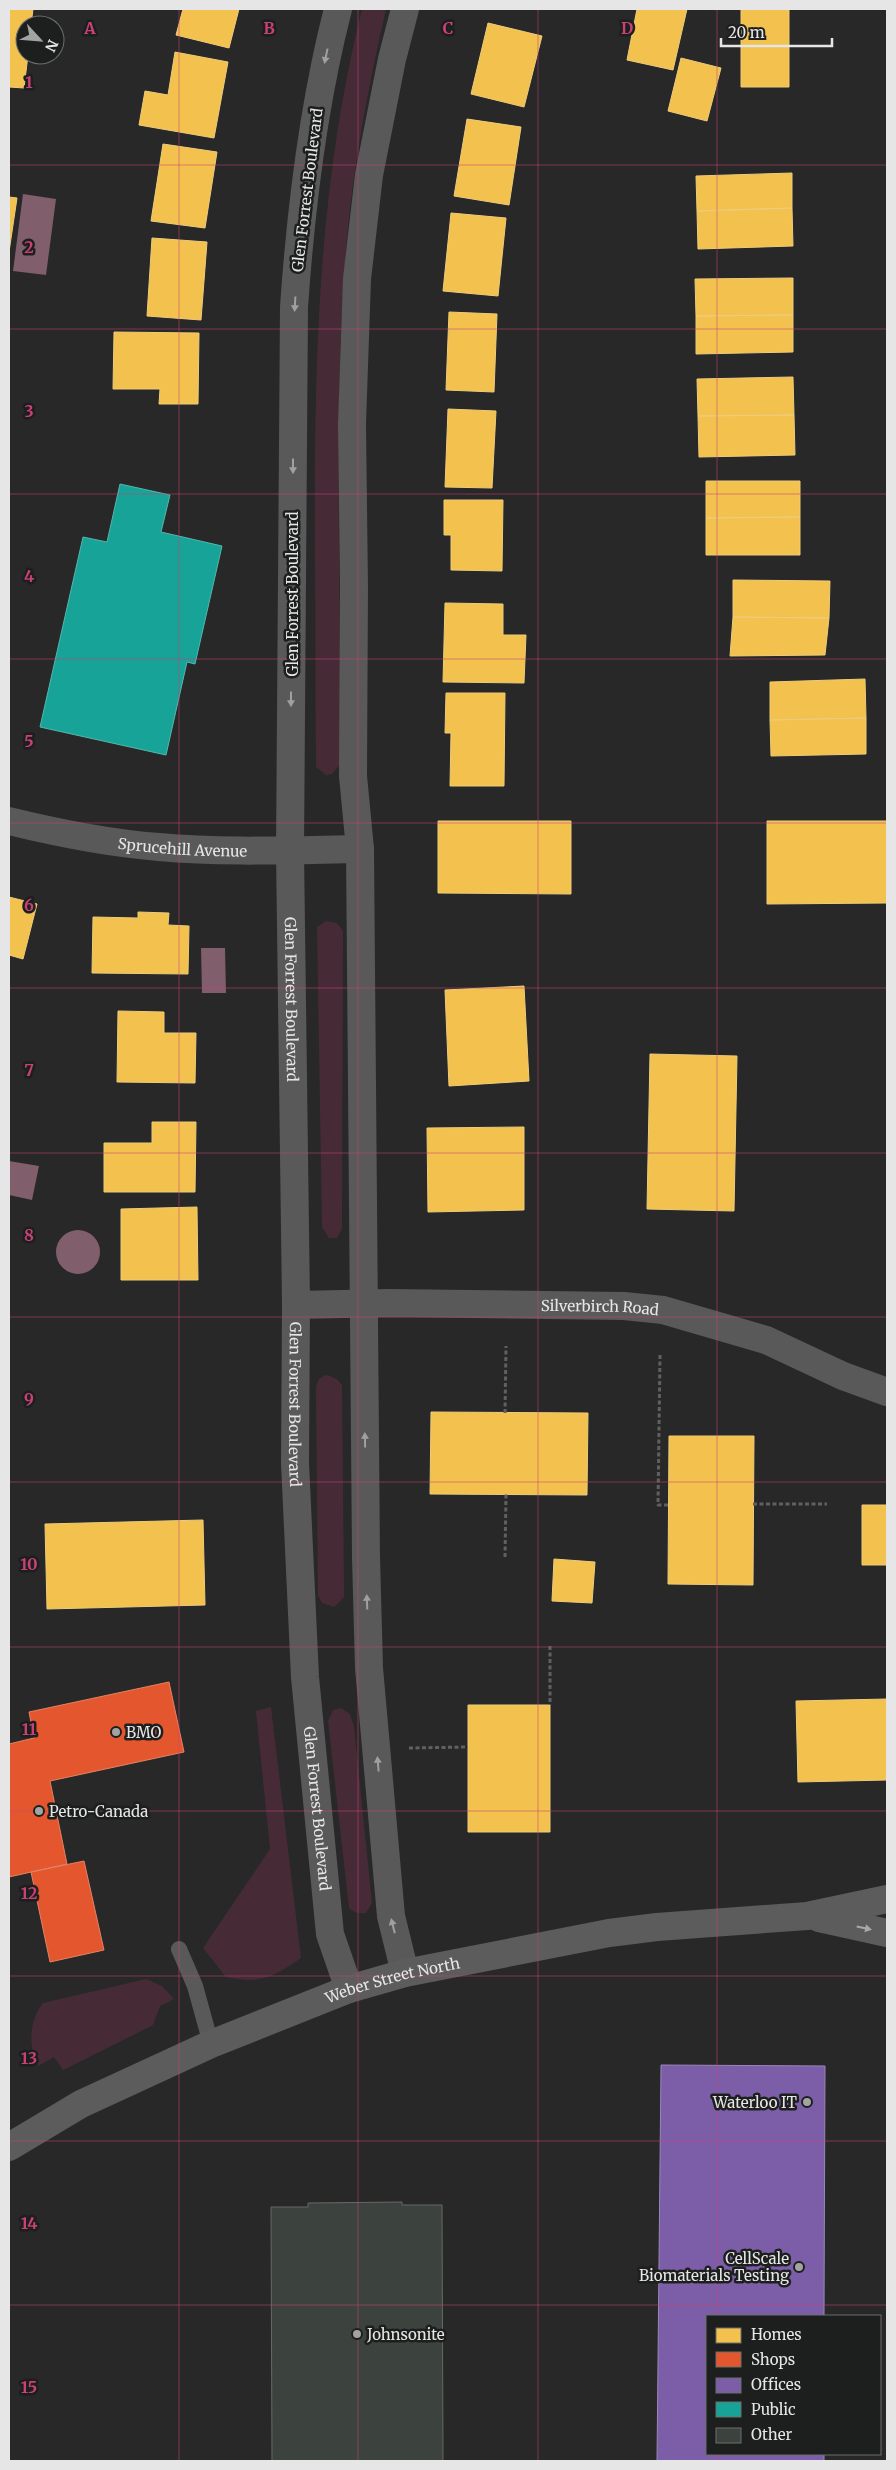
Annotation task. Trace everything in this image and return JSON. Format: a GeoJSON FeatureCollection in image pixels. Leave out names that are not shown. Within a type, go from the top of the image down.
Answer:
{"type":"FeatureCollection","features":[{"type":"Feature","properties":{"kind":"main road","name":"Weber Street North"},"geometry":{"type":"LineString","coordinates":[[9,2147],[37,2128],[98,2096],[212,2044],[349,1989],[405,1973],[609,1933],[657,1927],[807,1916],[887,1899]]}},
{"type":"Feature","properties":{"kind":"main road","name":"Weber Street North"},"geometry":{"type":"LineString","coordinates":[[807,1916],[887,1933]]}},
{"type":"Feature","properties":{"kind":"street","name":"Glen Forrest Boulevard"},"geometry":{"type":"LineString","coordinates":[[338,9],[327,52],[300,222],[294,307],[290,850],[296,1305],[295,1463],[306,1677],[330,1934],[349,1989]]}},
{"type":"Feature","properties":{"kind":"street"},"geometry":{"type":"LineString","coordinates":[[405,9],[392,59],[369,175],[362,222],[356,288],[352,424],[354,587],[353,776],[360,850],[369,1668],[391,1916],[405,1973]]}},
{"type":"Feature","properties":{"kind":"street","name":"Sprucehill Avenue"},"geometry":{"type":"LineString","coordinates":[[9,821],[55,832],[157,847],[360,850]]}},
{"type":"Feature","properties":{"kind":"street","name":"Silverbirch Road"},"geometry":{"type":"LineString","coordinates":[[296,1305],[624,1306],[663,1310],[766,1340],[842,1376],[887,1392]]}},
{"type":"Feature","properties":{"kind":"lane"},"geometry":{"type":"LineString","coordinates":[[178,1949],[195,1986],[212,2044]]}},
{"type":"Feature","properties":{"kind":"path"},"geometry":{"type":"LineString","coordinates":[[505,1413],[506,1346]]}},
{"type":"Feature","properties":{"kind":"path"},"geometry":{"type":"LineString","coordinates":[[660,1355],[658,1505],[668,1505]]}},
{"type":"Feature","properties":{"kind":"path"},"geometry":{"type":"LineString","coordinates":[[505,1557],[506,1494]]}},
{"type":"Feature","properties":{"kind":"path"},"geometry":{"type":"LineString","coordinates":[[753,1504],[828,1504]]}},
{"type":"Feature","properties":{"kind":"path"},"geometry":{"type":"LineString","coordinates":[[550,1646],[550,1705]]}},
{"type":"Feature","properties":{"kind":"path"},"geometry":{"type":"LineString","coordinates":[[406,1748],[468,1747]]}},
{"type":"Feature","properties":{"kind":"shaded area"},"geometry":{"type":"Polygon","coordinates":[[[362,9],[386,9],[363,123],[347,238],[342,304],[339,436],[340,765],[332,774],[326,775],[316,767],[315,423],[317,354],[327,216],[335,147],[362,9]]]}},
{"type":"Feature","properties":{"kind":"shaded area"},"geometry":{"type":"Polygon","coordinates":[[[23,194],[56,199],[46,275],[13,271],[23,194]]]}},
{"type":"Feature","properties":{"kind":"shaded area"},"geometry":{"type":"Polygon","coordinates":[[[326,921],[337,923],[343,931],[342,1229],[337,1238],[329,1238],[322,1227],[317,927],[326,921]]]}},
{"type":"Feature","properties":{"kind":"shaded area"},"geometry":{"type":"Polygon","coordinates":[[[201,948],[225,948],[226,993],[202,993],[201,948]]]}},
{"type":"Feature","properties":{"kind":"shaded area"},"geometry":{"type":"Polygon","coordinates":[[[9,1161],[39,1166],[32,1200],[9,1195],[9,1161]]]}},
{"type":"Feature","properties":{"kind":"shaded area"},"geometry":{"type":"Polygon","coordinates":[[[78,1230],[90,1234],[96,1240],[100,1252],[96,1264],[90,1270],[78,1274],[66,1270],[60,1264],[56,1252],[60,1240],[66,1234],[78,1230]]]}},
{"type":"Feature","properties":{"kind":"shaded area"},"geometry":{"type":"Polygon","coordinates":[[[327,1375],[337,1379],[342,1385],[344,1597],[334,1607],[322,1603],[318,1595],[316,1388],[319,1380],[327,1375]]]}},
{"type":"Feature","properties":{"kind":"shaded area"},"geometry":{"type":"Polygon","coordinates":[[[271,1707],[301,1958],[274,1975],[265,1978],[238,1979],[226,1977],[203,1948],[270,1849],[256,1711],[271,1707]]]}},
{"type":"Feature","properties":{"kind":"shaded area"},"geometry":{"type":"Polygon","coordinates":[[[341,1708],[350,1714],[354,1726],[372,1903],[366,1913],[357,1913],[349,1908],[328,1721],[333,1710],[341,1708]]]}},
{"type":"Feature","properties":{"kind":"shaded area"},"geometry":{"type":"Polygon","coordinates":[[[146,1979],[162,1986],[174,1999],[160,2006],[153,2025],[63,2070],[54,2057],[38,2066],[31,2043],[35,2017],[43,2003],[146,1979]]]}},
{"type":"Feature","properties":{"kind":"building: Homes"},"geometry":{"type":"Polygon","coordinates":[[[9,9],[33,9],[32,15],[15,15],[15,65],[27,65],[24,88],[9,87],[9,9]]]}},
{"type":"Feature","properties":{"kind":"building: Homes"},"geometry":{"type":"Polygon","coordinates":[[[183,9],[239,9],[229,48],[176,35],[183,9]]]}},
{"type":"Feature","properties":{"kind":"building: Homes"},"geometry":{"type":"Polygon","coordinates":[[[637,9],[687,9],[673,70],[627,60],[637,9]]]}},
{"type":"Feature","properties":{"kind":"building: Homes"},"geometry":{"type":"Polygon","coordinates":[[[741,9],[789,9],[789,87],[741,87],[741,9]]]}},
{"type":"Feature","properties":{"kind":"building: Homes"},"geometry":{"type":"Polygon","coordinates":[[[488,23],[542,36],[524,107],[471,94],[488,23]]]}},
{"type":"Feature","properties":{"kind":"building: Homes"},"geometry":{"type":"Polygon","coordinates":[[[175,52],[228,62],[214,138],[139,125],[145,91],[168,95],[175,52]]]}},
{"type":"Feature","properties":{"kind":"building: Homes"},"geometry":{"type":"Polygon","coordinates":[[[681,58],[721,68],[707,121],[668,111],[681,58]]]}},
{"type":"Feature","properties":{"kind":"building: Homes"},"geometry":{"type":"Polygon","coordinates":[[[467,119],[521,127],[509,205],[454,196],[467,119]]]}},
{"type":"Feature","properties":{"kind":"building: Homes"},"geometry":{"type":"Polygon","coordinates":[[[163,144],[217,152],[205,228],[151,221],[163,144]]]}},
{"type":"Feature","properties":{"kind":"building: Homes"},"geometry":{"type":"Polygon","coordinates":[[[792,173],[792,208],[697,211],[696,176],[792,173]]]}},
{"type":"Feature","properties":{"kind":"building: Homes"},"geometry":{"type":"Polygon","coordinates":[[[9,197],[17,198],[9,252],[9,197]]]}},
{"type":"Feature","properties":{"kind":"building: Homes"},"geometry":{"type":"Polygon","coordinates":[[[792,208],[793,246],[698,249],[697,211],[792,208]]]}},
{"type":"Feature","properties":{"kind":"building: Homes"},"geometry":{"type":"Polygon","coordinates":[[[451,213],[506,218],[498,296],[443,291],[451,213]]]}},
{"type":"Feature","properties":{"kind":"building: Homes"},"geometry":{"type":"Polygon","coordinates":[[[152,238],[207,242],[201,320],[147,316],[152,238]]]}},
{"type":"Feature","properties":{"kind":"building: Homes"},"geometry":{"type":"Polygon","coordinates":[[[793,278],[793,315],[696,316],[695,279],[793,278]]]}},
{"type":"Feature","properties":{"kind":"building: Homes"},"geometry":{"type":"Polygon","coordinates":[[[449,312],[497,314],[494,392],[446,390],[449,312]]]}},
{"type":"Feature","properties":{"kind":"building: Homes"},"geometry":{"type":"Polygon","coordinates":[[[793,315],[793,352],[696,354],[696,316],[793,315]]]}},
{"type":"Feature","properties":{"kind":"building: Homes"},"geometry":{"type":"Polygon","coordinates":[[[114,332],[199,333],[198,404],[159,404],[160,389],[113,389],[114,332]]]}},
{"type":"Feature","properties":{"kind":"building: Homes"},"geometry":{"type":"Polygon","coordinates":[[[793,377],[794,415],[698,416],[697,379],[793,377]]]}},
{"type":"Feature","properties":{"kind":"building: Homes"},"geometry":{"type":"Polygon","coordinates":[[[448,409],[496,411],[492,488],[445,487],[448,409]]]}},
{"type":"Feature","properties":{"kind":"building: Homes"},"geometry":{"type":"Polygon","coordinates":[[[794,415],[795,455],[699,457],[698,416],[794,415]]]}},
{"type":"Feature","properties":{"kind":"building: Homes"},"geometry":{"type":"Polygon","coordinates":[[[706,481],[800,481],[800,517],[706,518],[706,481]]]}},
{"type":"Feature","properties":{"kind":"building: Homes"},"geometry":{"type":"Polygon","coordinates":[[[444,500],[503,500],[502,571],[451,570],[451,535],[444,535],[444,500]]]}},
{"type":"Feature","properties":{"kind":"building: Homes"},"geometry":{"type":"Polygon","coordinates":[[[800,517],[800,555],[706,555],[706,518],[800,517]]]}},
{"type":"Feature","properties":{"kind":"building: Homes"},"geometry":{"type":"Polygon","coordinates":[[[733,580],[830,581],[829,618],[733,617],[733,580]]]}},
{"type":"Feature","properties":{"kind":"building: Homes"},"geometry":{"type":"Polygon","coordinates":[[[445,603],[503,604],[503,635],[526,635],[524,683],[443,682],[445,603]]]}},
{"type":"Feature","properties":{"kind":"building: Homes"},"geometry":{"type":"Polygon","coordinates":[[[733,617],[829,618],[825,655],[730,656],[733,617]]]}},
{"type":"Feature","properties":{"kind":"building: Homes"},"geometry":{"type":"Polygon","coordinates":[[[865,679],[866,718],[770,720],[770,682],[865,679]]]}},
{"type":"Feature","properties":{"kind":"building: Homes"},"geometry":{"type":"Polygon","coordinates":[[[446,693],[505,693],[504,786],[450,786],[451,733],[445,733],[446,693]]]}},
{"type":"Feature","properties":{"kind":"building: Homes"},"geometry":{"type":"Polygon","coordinates":[[[866,718],[866,754],[771,756],[770,720],[866,718]]]}},
{"type":"Feature","properties":{"kind":"building: Homes"},"geometry":{"type":"Polygon","coordinates":[[[438,821],[571,821],[571,894],[438,893],[438,821]]]}},
{"type":"Feature","properties":{"kind":"building: Homes"},"geometry":{"type":"Polygon","coordinates":[[[767,821],[887,821],[887,903],[767,904],[767,821]]]}},
{"type":"Feature","properties":{"kind":"building: Homes"},"geometry":{"type":"Polygon","coordinates":[[[9,897],[37,904],[23,959],[9,955],[9,897]]]}},
{"type":"Feature","properties":{"kind":"building: Homes"},"geometry":{"type":"Polygon","coordinates":[[[138,912],[169,913],[168,925],[189,926],[188,974],[92,973],[93,917],[138,918],[138,912]]]}},
{"type":"Feature","properties":{"kind":"building: Homes"},"geometry":{"type":"Polygon","coordinates":[[[524,986],[529,1081],[449,1086],[445,990],[524,986]]]}},
{"type":"Feature","properties":{"kind":"building: Homes"},"geometry":{"type":"Polygon","coordinates":[[[118,1011],[164,1012],[164,1033],[196,1033],[195,1083],[117,1082],[118,1011]]]}},
{"type":"Feature","properties":{"kind":"building: Homes"},"geometry":{"type":"Polygon","coordinates":[[[650,1054],[737,1056],[734,1211],[647,1209],[650,1054]]]}},
{"type":"Feature","properties":{"kind":"building: Homes"},"geometry":{"type":"Polygon","coordinates":[[[152,1122],[196,1122],[195,1192],[104,1192],[104,1143],[152,1143],[152,1122]]]}},
{"type":"Feature","properties":{"kind":"building: Homes"},"geometry":{"type":"Polygon","coordinates":[[[524,1127],[524,1210],[428,1212],[427,1128],[524,1127]]]}},
{"type":"Feature","properties":{"kind":"building: Homes"},"geometry":{"type":"Polygon","coordinates":[[[197,1207],[198,1280],[121,1280],[121,1209],[197,1207]]]}},
{"type":"Feature","properties":{"kind":"building: Homes"},"geometry":{"type":"Polygon","coordinates":[[[431,1412],[588,1413],[587,1495],[430,1494],[431,1412]]]}},
{"type":"Feature","properties":{"kind":"building: Homes"},"geometry":{"type":"Polygon","coordinates":[[[669,1436],[754,1436],[753,1585],[668,1584],[669,1436]]]}},
{"type":"Feature","properties":{"kind":"building: Homes"},"geometry":{"type":"Polygon","coordinates":[[[862,1505],[887,1505],[887,1565],[862,1565],[862,1505]]]}},
{"type":"Feature","properties":{"kind":"building: Homes"},"geometry":{"type":"Polygon","coordinates":[[[203,1520],[205,1605],[47,1609],[45,1524],[203,1520]]]}},
{"type":"Feature","properties":{"kind":"building: Homes"},"geometry":{"type":"Polygon","coordinates":[[[554,1559],[595,1562],[592,1603],[552,1601],[554,1559]]]}},
{"type":"Feature","properties":{"kind":"building: Homes"},"geometry":{"type":"Polygon","coordinates":[[[887,1699],[887,1780],[798,1782],[796,1701],[887,1699]]]}},
{"type":"Feature","properties":{"kind":"building: Homes"},"geometry":{"type":"Polygon","coordinates":[[[468,1705],[550,1705],[550,1832],[468,1832],[468,1705]]]}},
{"type":"Feature","properties":{"kind":"building: Shops"},"geometry":{"type":"Polygon","coordinates":[[[169,1682],[184,1752],[50,1781],[67,1864],[9,1877],[9,1744],[34,1738],[29,1712],[169,1682]]]}},
{"type":"Feature","properties":{"kind":"building: Shops"},"geometry":{"type":"Polygon","coordinates":[[[84,1861],[104,1950],[50,1962],[31,1872],[84,1861]]]}},
{"type":"Feature","properties":{"kind":"building: Offices"},"geometry":{"type":"Polygon","coordinates":[[[661,2065],[825,2066],[824,2315],[706,2315],[706,2455],[824,2455],[824,2461],[657,2461],[661,2065]]]}},
{"type":"Feature","properties":{"kind":"building: Public"},"geometry":{"type":"Polygon","coordinates":[[[120,484],[170,495],[161,532],[222,546],[195,664],[187,662],[166,755],[40,727],[83,537],[107,542],[120,484]]]}},
{"type":"Feature","properties":{"kind":"building: Other","name":"Johnsonite"},"geometry":{"type":"Polygon","coordinates":[[[402,2202],[402,2205],[442,2205],[443,2461],[272,2461],[271,2207],[308,2207],[308,2203],[402,2202]]]}},
{"type":"Feature","properties":{"kind":"place","name":"BMO"},"geometry":{"type":"Point","coordinates":[116,1732]}},
{"type":"Feature","properties":{"kind":"place","name":"Petro-Canada"},"geometry":{"type":"Point","coordinates":[39,1811]}},
{"type":"Feature","properties":{"kind":"place","name":"Waterloo IT"},"geometry":{"type":"Point","coordinates":[807,2102]}},
{"type":"Feature","properties":{"kind":"place","name":"CellScale Biomaterials Testing"},"geometry":{"type":"Point","coordinates":[799,2267]}},
{"type":"Feature","properties":{"kind":"place","name":"Johnsonite"},"geometry":{"type":"Point","coordinates":[357,2334]}}]}
